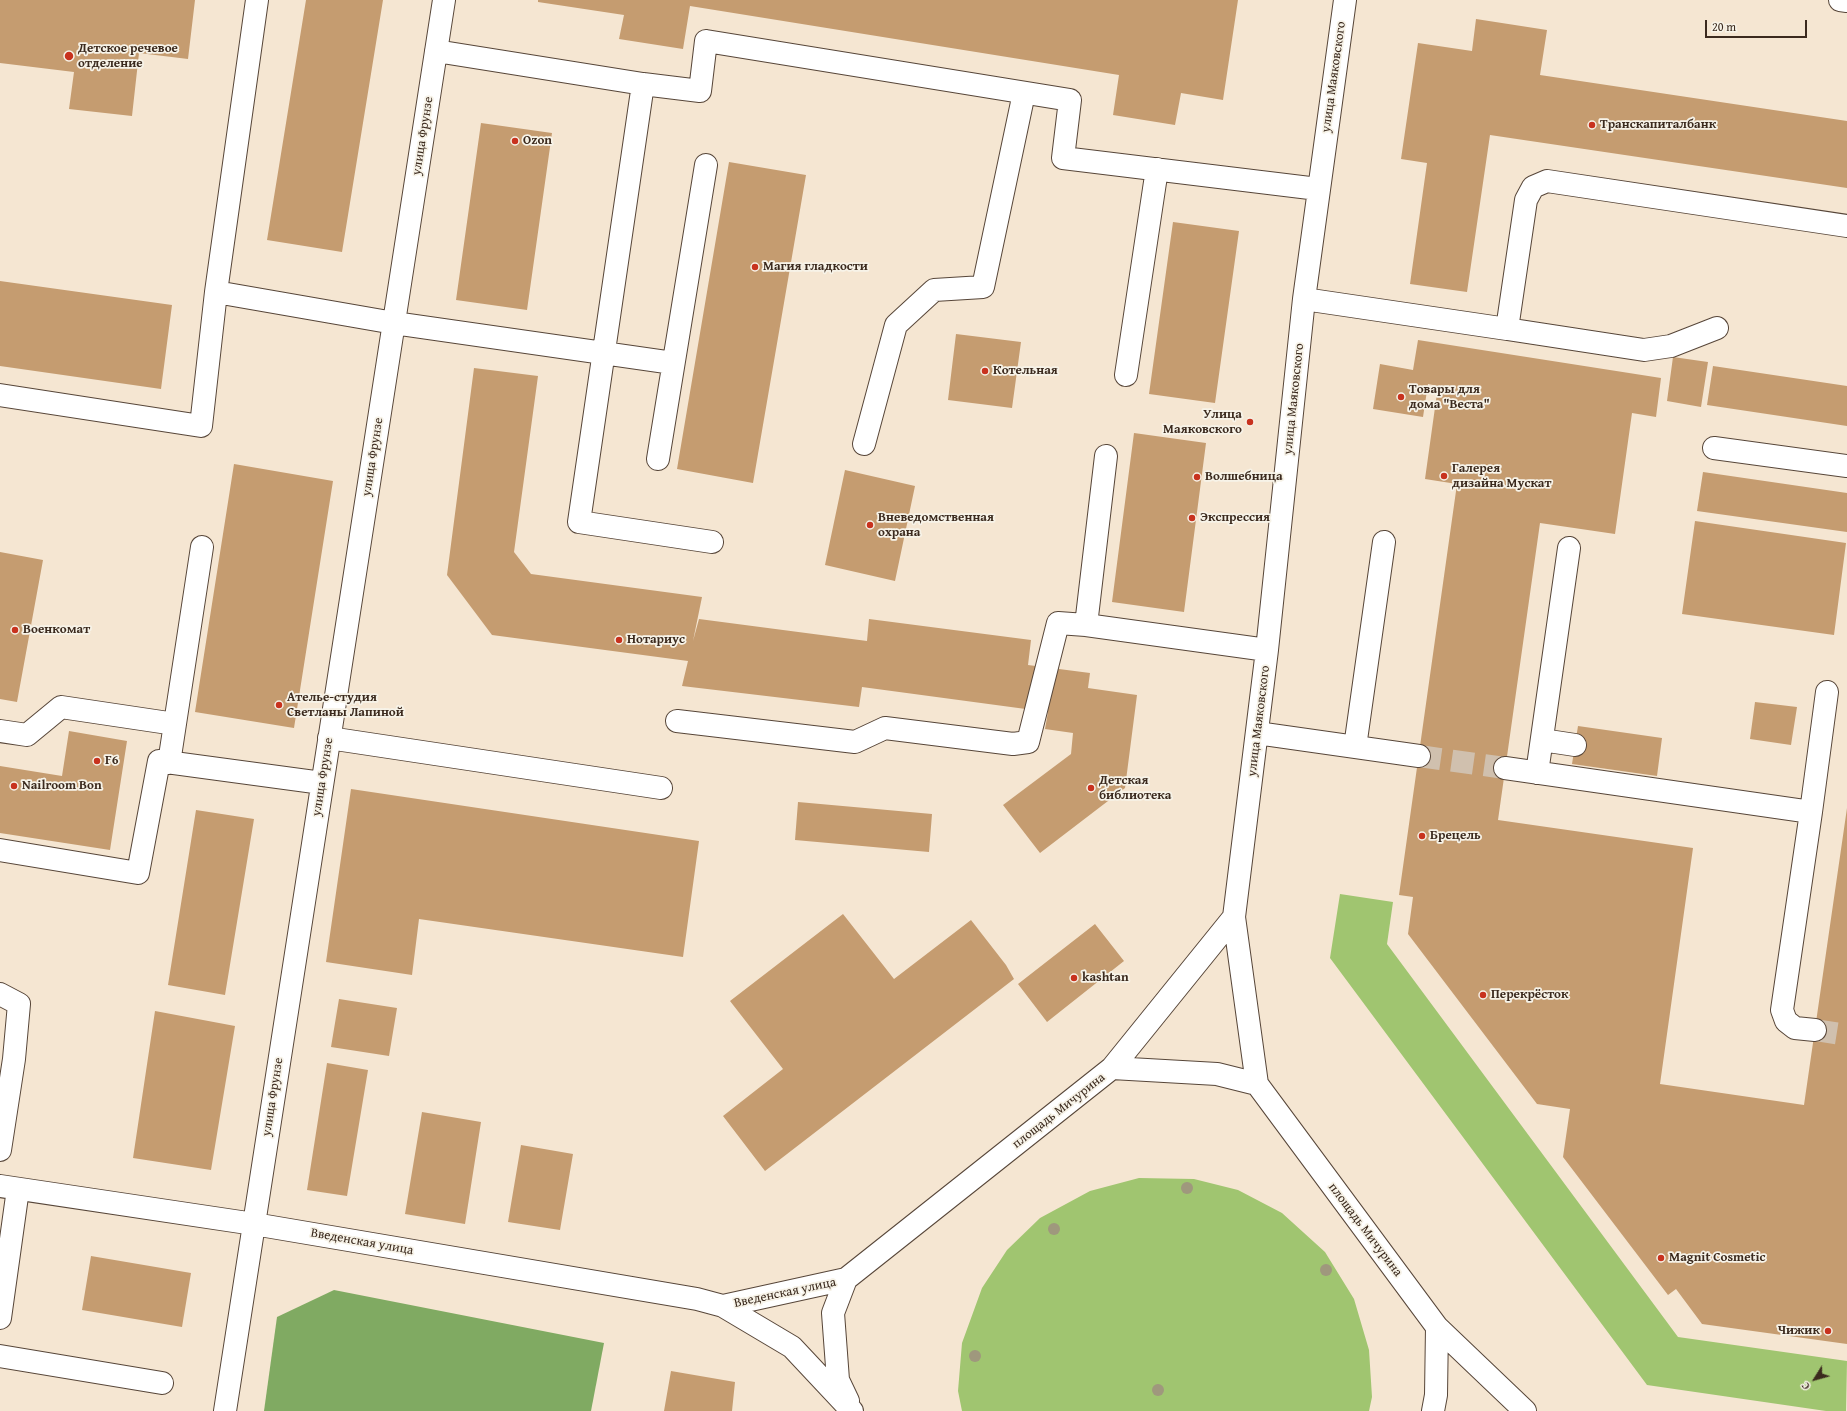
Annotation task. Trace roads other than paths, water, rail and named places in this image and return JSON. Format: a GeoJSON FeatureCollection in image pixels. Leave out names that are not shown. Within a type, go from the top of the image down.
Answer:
{"type":"FeatureCollection","features":[{"type":"Feature","properties":{"kind":"street"},"geometry":{"type":"LineString","coordinates":[[0,396],[201,426],[216,292],[256,0]]}},
{"type":"Feature","properties":{"kind":"street","name":"улица Фрунзе"},"geometry":{"type":"LineString","coordinates":[[225,1411],[444,0]]}},
{"type":"Feature","properties":{"kind":"street","name":"улица Маяковского"},"geometry":{"type":"LineString","coordinates":[[1256,1084],[1234,917],[1267,650],[1304,299],[1318,188],[1345,0]]}},
{"type":"Feature","properties":{"kind":"street"},"geometry":{"type":"LineString","coordinates":[[1840,0],[1847,1]]}},
{"type":"Feature","properties":{"kind":"street"},"geometry":{"type":"LineString","coordinates":[[436,51],[643,84],[700,91],[706,41],[1070,100],[1063,158],[1318,188]]}},
{"type":"Feature","properties":{"kind":"street"},"geometry":{"type":"LineString","coordinates":[[643,84],[579,522],[712,542]]}},
{"type":"Feature","properties":{"kind":"street"},"geometry":{"type":"LineString","coordinates":[[864,444],[896,325],[934,290],[983,287],[1024,93]]}},
{"type":"Feature","properties":{"kind":"street"},"geometry":{"type":"LineString","coordinates":[[658,459],[706,165]]}},
{"type":"Feature","properties":{"kind":"street"},"geometry":{"type":"LineString","coordinates":[[1126,375],[1157,169]]}},
{"type":"Feature","properties":{"kind":"street"},"geometry":{"type":"LineString","coordinates":[[1507,329],[1526,200],[1533,187],[1547,181],[1847,226]]}},
{"type":"Feature","properties":{"kind":"street"},"geometry":{"type":"LineString","coordinates":[[216,292],[394,323],[673,363]]}},
{"type":"Feature","properties":{"kind":"street"},"geometry":{"type":"LineString","coordinates":[[1304,299],[1644,350],[1671,346],[1717,328]]}},
{"type":"Feature","properties":{"kind":"street"},"geometry":{"type":"LineString","coordinates":[[1714,448],[1847,466]]}},
{"type":"Feature","properties":{"kind":"street"},"geometry":{"type":"LineString","coordinates":[[1086,625],[1106,456]]}},
{"type":"Feature","properties":{"kind":"street"},"geometry":{"type":"LineString","coordinates":[[1355,746],[1384,542]]}},
{"type":"Feature","properties":{"kind":"street"},"geometry":{"type":"LineString","coordinates":[[169,763],[202,547]]}},
{"type":"Feature","properties":{"kind":"street"},"geometry":{"type":"LineString","coordinates":[[1537,773],[1569,548]]}},
{"type":"Feature","properties":{"kind":"street"},"geometry":{"type":"LineString","coordinates":[[676,722],[855,742],[885,728],[1013,744],[1028,742],[1058,622],[1267,650]]}},
{"type":"Feature","properties":{"kind":"street"},"geometry":{"type":"LineString","coordinates":[[1815,1030],[1795,1028],[1786,1021],[1782,1010],[1827,692]]}},
{"type":"Feature","properties":{"kind":"street"},"geometry":{"type":"LineString","coordinates":[[0,731],[27,735],[61,707],[175,724]]}},
{"type":"Feature","properties":{"kind":"street"},"geometry":{"type":"LineString","coordinates":[[1257,733],[1418,756]]}},
{"type":"Feature","properties":{"kind":"street"},"geometry":{"type":"LineString","coordinates":[[329,738],[661,788]]}},
{"type":"Feature","properties":{"kind":"street"},"geometry":{"type":"LineString","coordinates":[[1542,740],[1575,745]]}},
{"type":"Feature","properties":{"kind":"street"},"geometry":{"type":"LineString","coordinates":[[0,850],[138,873],[159,761],[322,782]]}},
{"type":"Feature","properties":{"kind":"street"},"geometry":{"type":"LineString","coordinates":[[1505,768],[1811,812]]}},
{"type":"Feature","properties":{"kind":"street"},"geometry":{"type":"LineString","coordinates":[[1112,1068],[1234,917]]}},
{"type":"Feature","properties":{"kind":"street"},"geometry":{"type":"LineString","coordinates":[[0,994],[19,1004],[14,1059],[0,1150]]}},
{"type":"Feature","properties":{"kind":"street","name":"площадь Мичурина"},"geometry":{"type":"LineString","coordinates":[[846,1279],[1112,1068],[1216,1074],[1256,1084],[1438,1327]]}},
{"type":"Feature","properties":{"kind":"street"},"geometry":{"type":"LineString","coordinates":[[0,1318],[9,1187]]}},
{"type":"Feature","properties":{"kind":"street","name":"Введенская улица"},"geometry":{"type":"LineString","coordinates":[[9,1187],[254,1224],[697,1299],[723,1306],[792,1347],[852,1411]]}},
{"type":"Feature","properties":{"kind":"street"},"geometry":{"type":"LineString","coordinates":[[846,1279],[833,1313],[838,1380],[852,1411]]}},
{"type":"Feature","properties":{"kind":"street","name":"Введенская улица"},"geometry":{"type":"LineString","coordinates":[[723,1306],[846,1279]]}},
{"type":"Feature","properties":{"kind":"street"},"geometry":{"type":"LineString","coordinates":[[1433,1411],[1436,1394],[1438,1327]]}},
{"type":"Feature","properties":{"kind":"street"},"geometry":{"type":"LineString","coordinates":[[1438,1327],[1525,1411]]}},
{"type":"Feature","properties":{"kind":"street"},"geometry":{"type":"LineString","coordinates":[[0,1356],[162,1383]]}},
{"type":"Feature","properties":{"kind":"tunnel"},"geometry":{"type":"LineString","coordinates":[[1419,756],[1505,768]]}},
{"type":"Feature","properties":{"kind":"tunnel"},"geometry":{"type":"LineString","coordinates":[[1815,1030],[1847,1035]]}},
{"type":"Feature","properties":{"kind":"place","name":"Детское речевое отделение"},"geometry":{"type":"Point","coordinates":[69,56]}},
{"type":"Feature","properties":{"kind":"place","name":"Транскапиталбанк"},"geometry":{"type":"Point","coordinates":[1592,125]}},
{"type":"Feature","properties":{"kind":"place","name":"Ozon"},"geometry":{"type":"Point","coordinates":[515,141]}},
{"type":"Feature","properties":{"kind":"place","name":"Магия гладкости"},"geometry":{"type":"Point","coordinates":[755,267]}},
{"type":"Feature","properties":{"kind":"place","name":"Котельная"},"geometry":{"type":"Point","coordinates":[985,371]}},
{"type":"Feature","properties":{"kind":"place","name":"Товары для дома \"Веста\""},"geometry":{"type":"Point","coordinates":[1401,397]}},
{"type":"Feature","properties":{"kind":"place","name":"Улица Маяковского"},"geometry":{"type":"Point","coordinates":[1250,422]}},
{"type":"Feature","properties":{"kind":"place","name":"Галерея дизайна Мускат"},"geometry":{"type":"Point","coordinates":[1444,476]}},
{"type":"Feature","properties":{"kind":"place","name":"Волшебница"},"geometry":{"type":"Point","coordinates":[1197,477]}},
{"type":"Feature","properties":{"kind":"place","name":"Экспрессия"},"geometry":{"type":"Point","coordinates":[1192,518]}},
{"type":"Feature","properties":{"kind":"place","name":"Вневедомственная охрана"},"geometry":{"type":"Point","coordinates":[870,525]}},
{"type":"Feature","properties":{"kind":"place","name":"Военкомат"},"geometry":{"type":"Point","coordinates":[15,630]}},
{"type":"Feature","properties":{"kind":"place","name":"Нотариус"},"geometry":{"type":"Point","coordinates":[619,640]}},
{"type":"Feature","properties":{"kind":"place","name":"Ателье-студия Светланы Лапиной"},"geometry":{"type":"Point","coordinates":[279,705]}},
{"type":"Feature","properties":{"kind":"place","name":"F6"},"geometry":{"type":"Point","coordinates":[97,761]}},
{"type":"Feature","properties":{"kind":"place","name":"Nailroom Bon"},"geometry":{"type":"Point","coordinates":[14,786]}},
{"type":"Feature","properties":{"kind":"place","name":"Детская библиотека"},"geometry":{"type":"Point","coordinates":[1091,788]}},
{"type":"Feature","properties":{"kind":"place","name":"Брецель"},"geometry":{"type":"Point","coordinates":[1422,836]}},
{"type":"Feature","properties":{"kind":"place","name":"kashtan"},"geometry":{"type":"Point","coordinates":[1074,978]}},
{"type":"Feature","properties":{"kind":"place","name":"Перекрёсток"},"geometry":{"type":"Point","coordinates":[1483,995]}},
{"type":"Feature","properties":{"kind":"place","name":"Magnit Cosmetic"},"geometry":{"type":"Point","coordinates":[1661,1258]}},
{"type":"Feature","properties":{"kind":"place","name":"Чижик"},"geometry":{"type":"Point","coordinates":[1828,1331]}}]}
